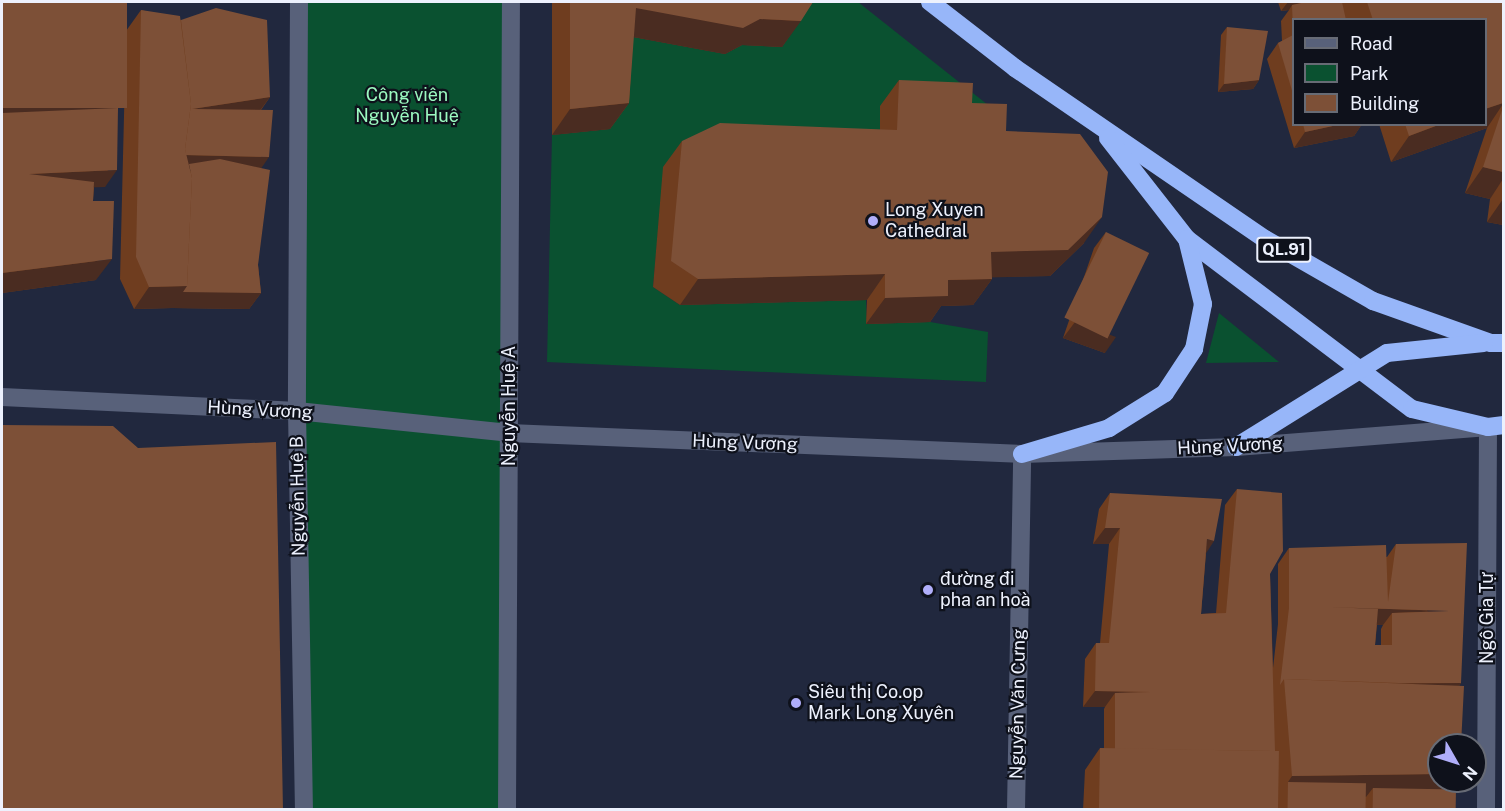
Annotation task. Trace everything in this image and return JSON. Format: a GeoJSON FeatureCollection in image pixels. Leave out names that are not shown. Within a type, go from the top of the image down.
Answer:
{"type":"FeatureCollection","features":[{"type":"Feature","properties":{"kind":"highway","name":"QL.91"},"geometry":{"type":"LineString","coordinates":[[930,2],[1015,68],[1265,239],[1373,302],[1497,343]]}},
{"type":"Feature","properties":{"kind":"highway","name":"QL.91"},"geometry":{"type":"LineString","coordinates":[[1095,123],[1187,239],[1412,409],[1496,426]]}},
{"type":"Feature","properties":{"kind":"highway"},"geometry":{"type":"LineString","coordinates":[[1022,454],[1109,428],[1165,393],[1194,349],[1203,304],[1187,239]]}},
{"type":"Feature","properties":{"kind":"highway"},"geometry":{"type":"LineString","coordinates":[[1236,447],[1358,368],[1387,353],[1497,343]]}},
{"type":"Feature","properties":{"kind":"street","name":"Nguyễn Huệ B"},"geometry":{"type":"LineString","coordinates":[[299,2],[297,411],[304,810]]}},
{"type":"Feature","properties":{"kind":"street","name":"Nguyễn Huệ A"},"geometry":{"type":"LineString","coordinates":[[507,810],[511,2]]}},
{"type":"Feature","properties":{"kind":"street","name":"Hùng Vương"},"geometry":{"type":"LineString","coordinates":[[2,397],[297,411],[509,433],[1022,454],[1236,447],[1496,426]]}},
{"type":"Feature","properties":{"kind":"street","name":"Ngô Gia Tự"},"geometry":{"type":"LineString","coordinates":[[1486,810],[1496,426]]}},
{"type":"Feature","properties":{"kind":"street","name":"Nguyễn Văn Cưng"},"geometry":{"type":"LineString","coordinates":[[1016,810],[1022,454]]}},
{"type":"Feature","properties":{"kind":"green space","name":"Công viên Nguyễn Huệ"},"geometry":{"type":"Polygon","coordinates":[[[301,2],[511,2],[511,809],[301,809],[301,2]]]}},
{"type":"Feature","properties":{"kind":"green space"},"geometry":{"type":"Polygon","coordinates":[[[811,2],[858,2],[988,105],[879,156],[664,167],[653,287],[680,305],[866,300],[867,324],[930,322],[988,332],[986,382],[547,362],[552,135],[610,129],[617,34],[725,54],[742,45],[782,47],[811,2]]]}},
{"type":"Feature","properties":{"kind":"green space"},"geometry":{"type":"Polygon","coordinates":[[[1219,313],[1279,362],[1206,363],[1219,313]]]}},
{"type":"Feature","properties":{"kind":"building"},"geometry":{"type":"Polygon","coordinates":[[[2,2],[127,2],[127,108],[2,108],[2,2]]]}},
{"type":"Feature","properties":{"kind":"building"},"geometry":{"type":"Polygon","coordinates":[[[570,2],[813,2],[801,21],[760,19],[743,28],[636,8],[629,103],[570,109],[570,2]]]}},
{"type":"Feature","properties":{"kind":"building"},"geometry":{"type":"Polygon","coordinates":[[[1306,2],[1342,2],[1346,18],[1293,18],[1292,5],[1306,2]]]}},
{"type":"Feature","properties":{"kind":"building"},"geometry":{"type":"Polygon","coordinates":[[[1367,2],[1503,2],[1503,103],[1487,108],[1487,18],[1372,18],[1367,2]]]}},
{"type":"Feature","properties":{"kind":"building"},"geometry":{"type":"Polygon","coordinates":[[[216,8],[267,20],[270,97],[192,109],[273,110],[269,157],[186,155],[191,104],[181,20],[216,8]]]}},
{"type":"Feature","properties":{"kind":"building"},"geometry":{"type":"Polygon","coordinates":[[[141,10],[180,16],[191,104],[185,149],[192,178],[187,286],[149,287],[136,257],[141,10]]]}},
{"type":"Feature","properties":{"kind":"building"},"geometry":{"type":"Polygon","coordinates":[[[1227,27],[1268,31],[1259,80],[1224,84],[1227,27]]]}},
{"type":"Feature","properties":{"kind":"building"},"geometry":{"type":"Polygon","coordinates":[[[1292,36],[1292,91],[1278,43],[1292,36]]]}},
{"type":"Feature","properties":{"kind":"building","name":"Long Xuyen Cathedral"},"geometry":{"type":"Polygon","coordinates":[[[899,80],[973,83],[972,103],[1007,104],[1006,131],[1080,134],[1108,172],[1102,217],[1068,250],[991,252],[992,279],[948,280],[948,296],[885,298],[885,274],[698,279],[671,261],[682,141],[720,123],[897,130],[899,80]]]}},
{"type":"Feature","properties":{"kind":"building"},"geometry":{"type":"Polygon","coordinates":[[[1503,107],[1503,172],[1483,167],[1503,107]]]}},
{"type":"Feature","properties":{"kind":"building"},"geometry":{"type":"Polygon","coordinates":[[[118,108],[117,170],[29,174],[94,182],[93,201],[2,201],[2,113],[118,108]]]}},
{"type":"Feature","properties":{"kind":"building"},"geometry":{"type":"Polygon","coordinates":[[[1304,126],[1333,126],[1305,132],[1304,126]]]}},
{"type":"Feature","properties":{"kind":"building"},"geometry":{"type":"Polygon","coordinates":[[[1406,126],[1436,126],[1409,136],[1406,126]]]}},
{"type":"Feature","properties":{"kind":"building"},"geometry":{"type":"Polygon","coordinates":[[[220,159],[270,170],[258,265],[261,293],[183,292],[187,286],[192,178],[189,164],[220,159]]]}},
{"type":"Feature","properties":{"kind":"building"},"geometry":{"type":"Polygon","coordinates":[[[2,201],[114,201],[112,259],[2,273],[2,201]]]}},
{"type":"Feature","properties":{"kind":"building"},"geometry":{"type":"Polygon","coordinates":[[[1106,232],[1149,253],[1107,338],[1064,317],[1106,232]]]}},
{"type":"Feature","properties":{"kind":"building"},"geometry":{"type":"Polygon","coordinates":[[[2,425],[113,426],[138,448],[276,442],[283,810],[2,810],[2,425]]]}},
{"type":"Feature","properties":{"kind":"building"},"geometry":{"type":"Polygon","coordinates":[[[1237,489],[1282,493],[1283,551],[1270,574],[1275,751],[1115,749],[1115,693],[1151,692],[1095,691],[1096,643],[1109,643],[1120,528],[1105,528],[1110,493],[1222,499],[1214,541],[1207,539],[1201,614],[1226,613],[1237,489]]]}},
{"type":"Feature","properties":{"kind":"building"},"geometry":{"type":"Polygon","coordinates":[[[1467,543],[1461,683],[1284,679],[1280,685],[1289,608],[1289,548],[1386,545],[1388,602],[1396,544],[1467,543]],[[1329,607],[1378,609],[1375,645],[1392,645],[1392,613],[1449,611],[1329,607]]]}},
{"type":"Feature","properties":{"kind":"building"},"geometry":{"type":"Polygon","coordinates":[[[1284,679],[1464,686],[1462,733],[1427,733],[1427,774],[1292,776],[1284,679]]]}},
{"type":"Feature","properties":{"kind":"building"},"geometry":{"type":"Polygon","coordinates":[[[1100,748],[1279,751],[1278,810],[1099,810],[1100,748]]]}},
{"type":"Feature","properties":{"kind":"building"},"geometry":{"type":"Polygon","coordinates":[[[1288,782],[1366,783],[1366,810],[1288,810],[1288,782]]]}},
{"type":"Feature","properties":{"kind":"building"},"geometry":{"type":"Polygon","coordinates":[[[1373,788],[1427,789],[1427,793],[1456,793],[1456,810],[1373,810],[1373,788]]]}},
{"type":"Feature","properties":{"kind":"place","name":"Long Xuyen Cathedral"},"geometry":{"type":"Point","coordinates":[873,221]}},
{"type":"Feature","properties":{"kind":"place","name":"đường đi pha an hoà"},"geometry":{"type":"Point","coordinates":[928,590]}},
{"type":"Feature","properties":{"kind":"place","name":"Siêu thị Co.op Mark Long Xuyên"},"geometry":{"type":"Point","coordinates":[796,703]}}]}
